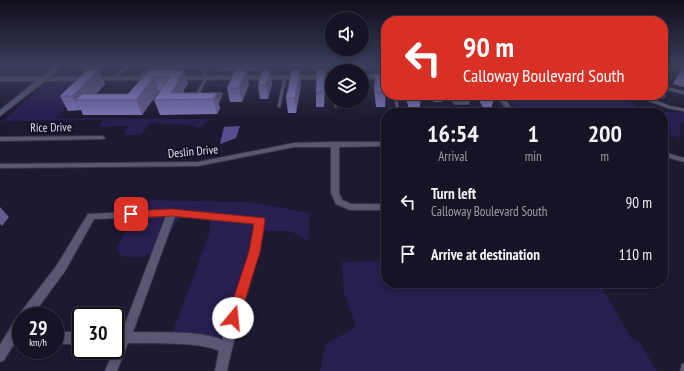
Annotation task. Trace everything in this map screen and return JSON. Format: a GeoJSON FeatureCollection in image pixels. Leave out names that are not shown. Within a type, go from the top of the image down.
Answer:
{"type":"FeatureCollection","features":[{"type":"Feature","properties":{"kind":"street"},"geometry":{"type":"LineString","coordinates":[[0,114],[39,82]]}},
{"type":"Feature","properties":{"kind":"street","name":"Rice Drive"},"geometry":{"type":"LineString","coordinates":[[0,139],[102,138]]}},
{"type":"Feature","properties":{"kind":"street"},"geometry":{"type":"LineString","coordinates":[[335,144],[335,193],[339,202],[350,207],[381,208]]}},
{"type":"Feature","properties":{"kind":"street","name":"Deslin Drive"},"geometry":{"type":"LineString","coordinates":[[0,166],[198,164],[294,145],[381,144]]}},
{"type":"Feature","properties":{"kind":"street"},"geometry":{"type":"LineString","coordinates":[[668,155],[684,160]]}},
{"type":"Feature","properties":{"kind":"street"},"geometry":{"type":"LineString","coordinates":[[124,327],[172,213]]}},
{"type":"Feature","properties":{"kind":"street"},"geometry":{"type":"LineString","coordinates":[[32,307],[60,268],[91,216],[172,213],[260,221],[254,252],[225,348],[221,371]]}},
{"type":"Feature","properties":{"kind":"street"},"geometry":{"type":"LineString","coordinates":[[124,337],[199,340],[213,342],[225,348]]}},
{"type":"Feature","properties":{"kind":"street"},"geometry":{"type":"LineString","coordinates":[[0,356],[12,342]]}},
{"type":"Feature","properties":{"kind":"street"},"geometry":{"type":"LineString","coordinates":[[110,371],[114,359]]}},
{"type":"Feature","properties":{"kind":"lane"},"geometry":{"type":"LineString","coordinates":[[192,102],[203,82]]}},
{"type":"Feature","properties":{"kind":"lane"},"geometry":{"type":"LineString","coordinates":[[279,106],[284,82]]}},
{"type":"Feature","properties":{"kind":"lane"},"geometry":{"type":"LineString","coordinates":[[668,88],[684,93]]}},
{"type":"Feature","properties":{"kind":"lane"},"geometry":{"type":"LineString","coordinates":[[197,94],[203,94]]}},
{"type":"Feature","properties":{"kind":"lane"},"geometry":{"type":"LineString","coordinates":[[209,94],[221,94],[218,102],[212,102]]}},
{"type":"Feature","properties":{"kind":"lane"},"geometry":{"type":"LineString","coordinates":[[396,100],[397,106]]}},
{"type":"Feature","properties":{"kind":"lane"},"geometry":{"type":"LineString","coordinates":[[454,100],[455,103],[468,103],[466,100]]}},
{"type":"Feature","properties":{"kind":"lane"},"geometry":{"type":"LineString","coordinates":[[650,100],[669,107],[684,110]]}},
{"type":"Feature","properties":{"kind":"lane"},"geometry":{"type":"LineString","coordinates":[[683,371],[684,366]]}},
{"type":"Feature","properties":{"kind":"shaded area"},"geometry":{"type":"Polygon","coordinates":[[[53,82],[91,82],[56,118],[210,119],[199,128],[189,125],[150,123],[141,135],[124,135],[127,126],[99,127],[103,120],[3,121],[44,85],[53,82]]]}},
{"type":"Feature","properties":{"kind":"shaded area"},"geometry":{"type":"Polygon","coordinates":[[[509,100],[628,100],[638,108],[515,108],[509,100]]]}},
{"type":"Feature","properties":{"kind":"shaded area"},"geometry":{"type":"Polygon","coordinates":[[[668,112],[684,112],[684,122],[682,122],[679,138],[668,134],[668,112]]]}},
{"type":"Feature","properties":{"kind":"shaded area"},"geometry":{"type":"Polygon","coordinates":[[[240,126],[236,138],[220,144],[224,127],[240,126]]]}},
{"type":"Feature","properties":{"kind":"shaded area"},"geometry":{"type":"Polygon","coordinates":[[[142,200],[253,202],[309,213],[309,241],[290,231],[268,231],[255,234],[246,260],[230,338],[172,334],[209,234],[210,219],[182,217],[178,220],[158,252],[140,258],[122,256],[116,249],[142,200]]]}},
{"type":"Feature","properties":{"kind":"shaded area"},"geometry":{"type":"Polygon","coordinates":[[[381,261],[381,288],[602,288],[631,338],[640,343],[657,371],[320,371],[326,344],[356,327],[344,292],[342,262],[381,261]]]}},
{"type":"Feature","properties":{"kind":"building"},"geometry":{"type":"Polygon","coordinates":[[[74,82],[86,82],[72,96],[60,96],[74,82]]]}},
{"type":"Feature","properties":{"kind":"building"},"geometry":{"type":"Polygon","coordinates":[[[138,82],[150,82],[136,100],[75,100],[82,94],[128,94],[138,82]]]}},
{"type":"Feature","properties":{"kind":"building"},"geometry":{"type":"Polygon","coordinates":[[[166,82],[178,82],[171,93],[216,93],[213,99],[154,100],[166,82]]]}},
{"type":"Feature","properties":{"kind":"building"},"geometry":{"type":"Polygon","coordinates":[[[230,82],[241,82],[239,88],[227,88],[230,82]]]}},
{"type":"Feature","properties":{"kind":"building"},"geometry":{"type":"Polygon","coordinates":[[[259,82],[267,82],[266,85],[258,85],[259,82]]]}},
{"type":"Feature","properties":{"kind":"building"},"geometry":{"type":"Polygon","coordinates":[[[289,82],[298,82],[295,98],[286,98],[289,82]]]}},
{"type":"Feature","properties":{"kind":"building"},"geometry":{"type":"Polygon","coordinates":[[[316,82],[324,82],[324,92],[316,92],[316,82]]]}},
{"type":"Feature","properties":{"kind":"building"},"geometry":{"type":"Polygon","coordinates":[[[376,82],[381,82],[381,92],[378,92],[376,82]]]}},
{"type":"Feature","properties":{"kind":"route"},"geometry":{"type":"LineString","coordinates":[[131,214],[183,213],[260,221],[248,275],[233,318]]}}]}
